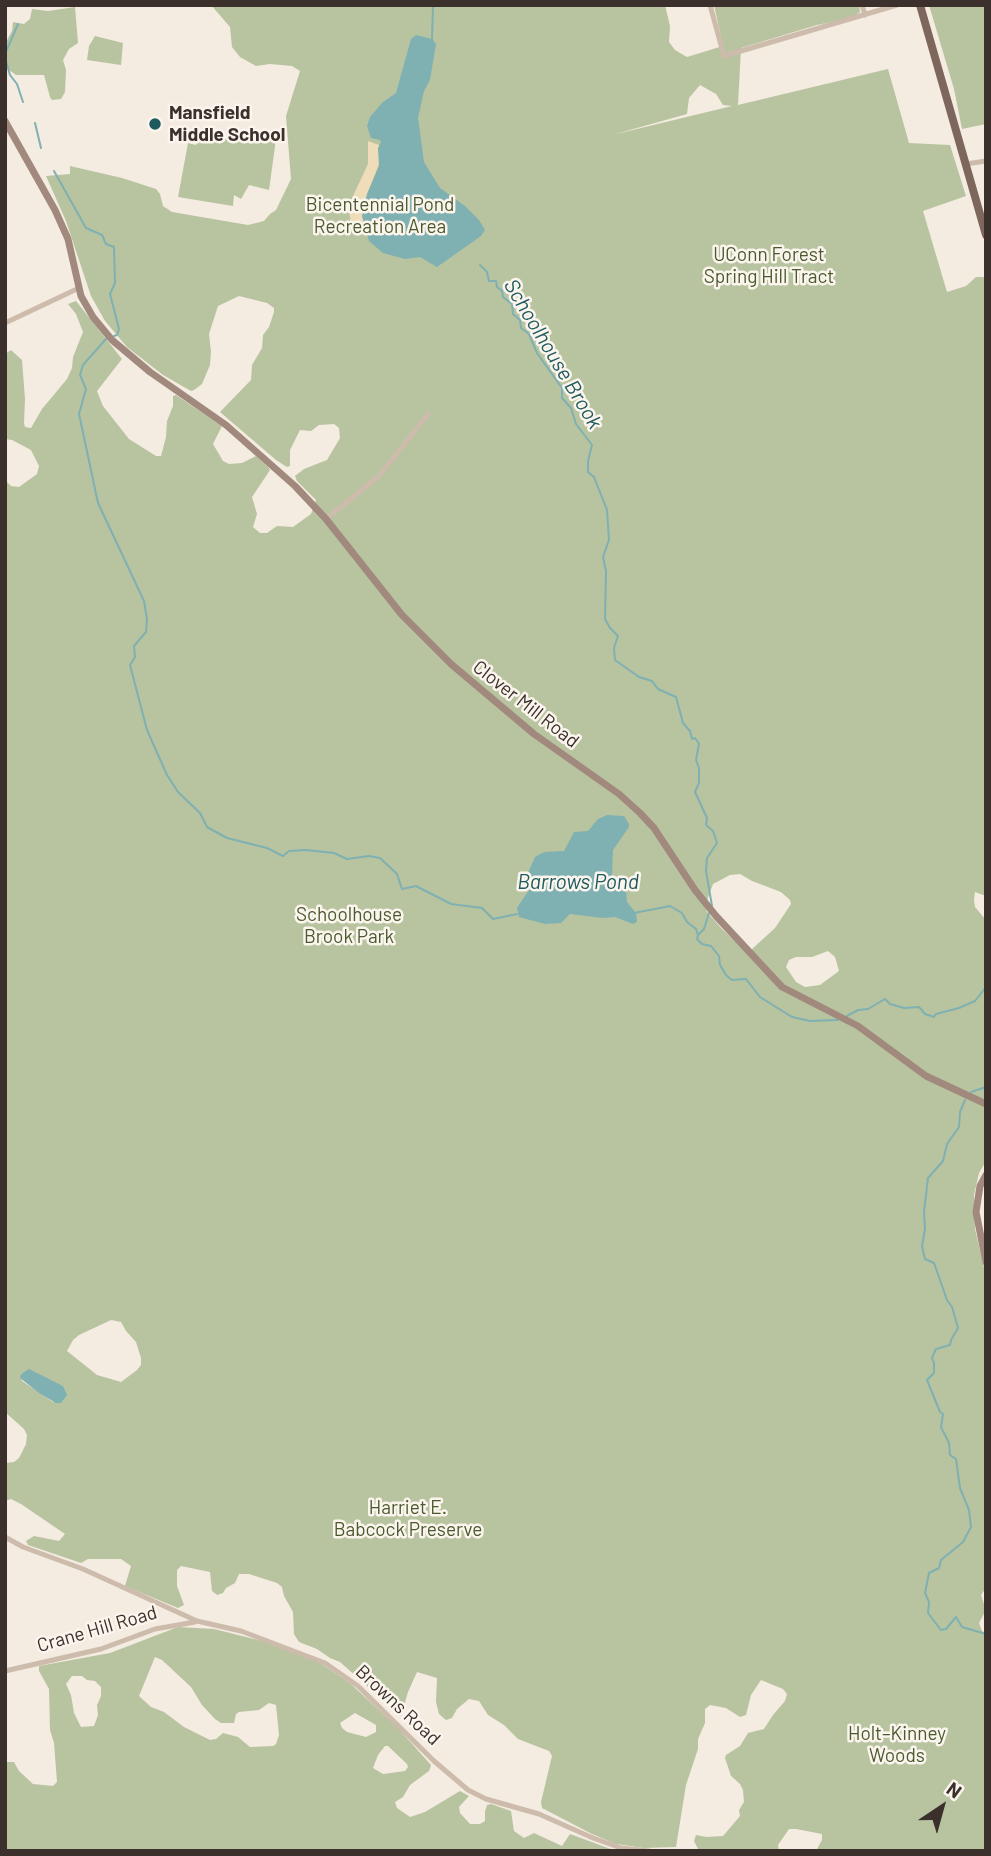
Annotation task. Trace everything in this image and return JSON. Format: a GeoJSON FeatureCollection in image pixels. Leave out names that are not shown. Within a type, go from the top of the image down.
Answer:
{"type":"FeatureCollection","features":[{"type":"Feature","properties":{"kind":"main road"},"geometry":{"type":"LineString","coordinates":[[920,5],[986,235]]}},
{"type":"Feature","properties":{"kind":"street"},"geometry":{"type":"LineString","coordinates":[[710,5],[724,55],[897,5]]}},
{"type":"Feature","properties":{"kind":"street"},"geometry":{"type":"LineString","coordinates":[[862,5],[865,15]]}},
{"type":"Feature","properties":{"kind":"street","name":"Clover Mill Road"},"geometry":{"type":"LineString","coordinates":[[5,121],[55,210],[68,239],[79,288],[93,317],[112,340],[150,372],[226,425],[295,486],[326,519],[402,615],[451,664],[534,734],[619,794],[640,813],[654,828],[695,890],[716,916],[782,987],[858,1026],[926,1076],[986,1104]]}},
{"type":"Feature","properties":{"kind":"street"},"geometry":{"type":"LineString","coordinates":[[965,164],[986,161]]}},
{"type":"Feature","properties":{"kind":"street"},"geometry":{"type":"LineString","coordinates":[[5,323],[79,288]]}},
{"type":"Feature","properties":{"kind":"street"},"geometry":{"type":"LineString","coordinates":[[326,519],[379,476],[428,414]]}},
{"type":"Feature","properties":{"kind":"street"},"geometry":{"type":"LineString","coordinates":[[986,1175],[980,1186],[976,1212],[986,1262]]}},
{"type":"Feature","properties":{"kind":"street","name":"Browns Road"},"geometry":{"type":"LineString","coordinates":[[5,1537],[197,1621],[250,1634],[325,1663],[358,1686],[468,1790],[479,1796],[539,1814],[621,1848],[649,1851]]}},
{"type":"Feature","properties":{"kind":"street","name":"Crane Hill Road"},"geometry":{"type":"LineString","coordinates":[[5,1671],[100,1648],[155,1629],[197,1621]]}},
{"type":"Feature","properties":{"kind":"green space","name":"Schoolhouse Brook Park"},"geometry":{"type":"Polygon","coordinates":[[[211,5],[665,5],[670,26],[669,42],[675,50],[687,57],[723,46],[714,5],[859,5],[860,12],[852,18],[817,25],[741,48],[738,105],[888,69],[909,143],[950,145],[966,196],[923,211],[947,292],[966,286],[976,277],[986,279],[986,896],[975,892],[974,900],[975,907],[986,920],[986,1161],[979,1173],[974,1195],[975,1229],[986,1276],[986,1588],[981,1595],[986,1610],[979,1623],[982,1631],[986,1633],[986,1851],[816,1851],[822,1834],[796,1829],[789,1829],[778,1845],[779,1851],[698,1849],[694,1841],[696,1835],[723,1836],[740,1816],[739,1810],[744,1802],[743,1790],[731,1776],[726,1755],[740,1746],[748,1733],[764,1729],[785,1701],[787,1694],[783,1689],[761,1680],[751,1695],[746,1715],[740,1717],[726,1708],[710,1705],[705,1709],[705,1723],[686,1785],[676,1847],[644,1848],[616,1844],[542,1808],[541,1802],[552,1756],[549,1751],[518,1739],[504,1725],[488,1715],[479,1701],[469,1699],[457,1709],[452,1718],[446,1720],[439,1714],[436,1702],[437,1678],[417,1672],[401,1716],[340,1662],[299,1642],[294,1634],[293,1612],[282,1587],[277,1583],[249,1574],[239,1574],[235,1583],[217,1595],[212,1591],[210,1572],[181,1566],[177,1570],[177,1586],[184,1605],[178,1608],[125,1586],[131,1566],[121,1559],[88,1559],[81,1563],[28,1545],[26,1541],[34,1536],[59,1541],[65,1534],[21,1504],[11,1499],[5,1501],[5,1463],[19,1458],[27,1435],[5,1412],[5,480],[11,486],[19,487],[37,474],[39,466],[31,450],[5,439],[5,354],[11,350],[22,360],[24,423],[25,427],[31,428],[72,368],[73,357],[83,332],[76,314],[68,304],[76,301],[122,359],[97,391],[103,406],[129,439],[156,456],[161,456],[173,396],[176,395],[222,426],[213,444],[223,461],[229,464],[242,463],[256,456],[270,470],[252,497],[257,514],[253,527],[260,533],[267,533],[277,526],[293,527],[311,514],[316,500],[295,476],[304,469],[327,460],[340,438],[339,428],[334,424],[319,425],[311,431],[300,430],[290,450],[290,466],[287,467],[220,412],[251,380],[252,365],[262,348],[263,335],[269,327],[274,308],[267,303],[239,296],[218,306],[209,334],[210,365],[202,384],[191,391],[163,375],[127,347],[105,321],[91,296],[66,221],[46,176],[70,174],[70,166],[156,189],[163,206],[172,212],[248,225],[264,221],[276,210],[291,179],[286,116],[300,71],[292,66],[256,66],[240,57],[232,47],[230,27],[211,5]],[[700,85],[689,98],[687,114],[612,135],[732,106],[723,105],[716,94],[700,85]],[[740,874],[730,875],[713,884],[705,906],[722,929],[745,951],[751,950],[775,928],[791,904],[790,900],[781,892],[740,874]],[[828,951],[812,957],[796,957],[789,960],[786,967],[796,982],[805,987],[820,985],[839,971],[835,957],[828,951]],[[111,1320],[73,1340],[67,1351],[97,1375],[121,1382],[141,1365],[136,1342],[121,1322],[111,1320]],[[27,1371],[21,1374],[22,1381],[53,1402],[63,1386],[27,1371]]]}},
{"type":"Feature","properties":{"kind":"green space"},"geometry":{"type":"Polygon","coordinates":[[[929,5],[986,5],[986,124],[962,129],[954,89],[929,5]]]}},
{"type":"Feature","properties":{"kind":"green space"},"geometry":{"type":"Polygon","coordinates":[[[75,7],[78,43],[69,49],[63,60],[66,70],[65,92],[61,99],[52,100],[44,75],[16,75],[9,70],[5,64],[5,44],[12,31],[13,22],[24,24],[30,19],[32,9],[48,11],[75,7]]]}},
{"type":"Feature","properties":{"kind":"green space"},"geometry":{"type":"Polygon","coordinates":[[[95,36],[123,43],[121,65],[87,60],[89,46],[95,36]]]}},
{"type":"Feature","properties":{"kind":"green space"},"geometry":{"type":"Polygon","coordinates":[[[206,128],[226,139],[228,131],[276,139],[269,190],[249,185],[241,199],[234,195],[233,206],[178,197],[188,143],[196,145],[206,128]]]}},
{"type":"Feature","properties":{"kind":"green space"},"geometry":{"type":"Polygon","coordinates":[[[178,1627],[214,1629],[266,1642],[319,1662],[351,1684],[397,1727],[431,1765],[429,1771],[410,1785],[403,1797],[395,1802],[397,1808],[410,1817],[425,1812],[460,1791],[469,1796],[459,1807],[460,1813],[470,1824],[485,1821],[487,1805],[491,1804],[511,1811],[514,1831],[524,1838],[534,1833],[562,1846],[570,1834],[616,1851],[5,1851],[5,1762],[14,1762],[33,1784],[53,1786],[57,1782],[54,1743],[50,1730],[49,1689],[39,1666],[110,1653],[178,1627]],[[155,1657],[139,1696],[151,1707],[210,1740],[223,1733],[238,1737],[250,1747],[273,1746],[279,1735],[276,1705],[269,1703],[259,1710],[239,1712],[234,1723],[221,1723],[202,1705],[191,1687],[162,1660],[155,1657]],[[72,1676],[66,1684],[81,1727],[94,1726],[101,1687],[95,1681],[82,1676],[72,1676]],[[355,1713],[340,1723],[347,1732],[366,1737],[376,1732],[376,1725],[355,1713]],[[388,1746],[378,1755],[373,1768],[383,1774],[405,1771],[408,1767],[388,1746]]]}},
{"type":"Feature","properties":{"kind":"sand"},"geometry":{"type":"Polygon","coordinates":[[[368,141],[379,145],[379,164],[362,208],[366,235],[362,229],[352,229],[349,211],[368,164],[368,141]]]}},
{"type":"Feature","properties":{"kind":"water"},"geometry":{"type":"Polygon","coordinates":[[[416,35],[432,39],[436,44],[430,80],[424,91],[418,118],[424,162],[440,188],[465,206],[485,230],[481,236],[437,267],[420,257],[405,259],[383,253],[369,241],[362,216],[367,194],[379,166],[378,148],[381,142],[371,138],[367,126],[370,117],[383,102],[396,93],[411,39],[416,35]]]}},
{"type":"Feature","properties":{"kind":"water","name":"Barrows Pond"},"geometry":{"type":"Polygon","coordinates":[[[607,815],[624,816],[629,824],[613,850],[612,876],[626,888],[627,902],[636,913],[637,922],[633,924],[615,917],[570,914],[561,923],[545,924],[519,917],[517,908],[529,890],[527,875],[535,857],[544,852],[564,851],[574,832],[588,831],[598,819],[607,815]]]}},
{"type":"Feature","properties":{"kind":"water"},"geometry":{"type":"Polygon","coordinates":[[[29,1369],[63,1386],[67,1395],[61,1403],[39,1393],[20,1378],[21,1374],[29,1369]]]}},
{"type":"Feature","properties":{"kind":"waterway","name":"Schoolhouse Brook"},"geometry":{"type":"LineString","coordinates":[[432,39],[433,5]]}},
{"type":"Feature","properties":{"kind":"waterway"},"geometry":{"type":"LineString","coordinates":[[5,54],[18,24]]}},
{"type":"Feature","properties":{"kind":"waterway"},"geometry":{"type":"LineString","coordinates":[[5,58],[23,102]]}},
{"type":"Feature","properties":{"kind":"waterway"},"geometry":{"type":"LineString","coordinates":[[35,123],[41,148]]}},
{"type":"Feature","properties":{"kind":"waterway"},"geometry":{"type":"LineString","coordinates":[[54,171],[86,228],[102,235],[106,244],[114,247],[115,283],[110,294],[119,329],[114,336]]}},
{"type":"Feature","properties":{"kind":"waterway","name":"Schoolhouse Brook"},"geometry":{"type":"LineString","coordinates":[[480,265],[487,272],[489,281],[496,281],[503,297],[512,304],[513,314],[520,320],[521,328],[529,334],[537,353],[562,388],[562,398],[571,408],[576,424],[592,445],[588,472],[594,477],[607,510],[609,540],[603,557],[606,571],[605,619],[618,636],[614,648],[615,660],[639,677],[652,681],[658,689],[676,697],[683,723],[690,731],[692,739],[695,738],[699,744],[696,760],[699,783],[695,792],[707,818],[706,825],[713,831],[717,843],[707,858],[706,871],[712,906]]}},
{"type":"Feature","properties":{"kind":"waterway"},"geometry":{"type":"LineString","coordinates":[[106,339],[83,365],[80,375],[86,389],[79,414],[98,503],[144,601],[146,632],[134,646],[135,657],[130,665],[147,730],[167,775],[178,792],[200,813],[207,827],[227,838],[267,848],[283,856],[289,851],[306,850],[334,853],[347,859],[369,856],[380,858],[397,874],[402,889],[416,886],[451,904],[482,908],[493,919],[517,914]]}},
{"type":"Feature","properties":{"kind":"waterway"},"geometry":{"type":"LineString","coordinates":[[634,913],[670,906],[682,913],[698,935]]}},
{"type":"Feature","properties":{"kind":"waterway","name":"Schoolhouse Brook"},"geometry":{"type":"LineString","coordinates":[[709,913],[704,929],[697,939],[702,944],[711,946],[719,956],[720,965],[726,975],[732,980],[746,979],[760,997],[792,1017],[810,1021],[838,1020]]}},
{"type":"Feature","properties":{"kind":"waterway","name":"Schoolhouse Brook"},"geometry":{"type":"LineString","coordinates":[[847,1016],[858,1010],[868,1009],[885,999],[890,1004],[904,1008],[919,1007],[925,1014],[934,1017],[975,1001],[986,987]]}},
{"type":"Feature","properties":{"kind":"waterway","name":"Schoolhouse Brook"},"geometry":{"type":"LineString","coordinates":[[971,1092],[986,1087]]}},
{"type":"Feature","properties":{"kind":"waterway","name":"Schoolhouse Brook"},"geometry":{"type":"LineString","coordinates":[[965,1100],[960,1112],[959,1127],[947,1144],[943,1161],[928,1178],[922,1246],[925,1259],[934,1263],[958,1328],[950,1345],[936,1349],[932,1358],[934,1373],[927,1380],[943,1414],[941,1427],[949,1443],[950,1455],[956,1459],[960,1488],[969,1510],[971,1527],[963,1542],[941,1560],[939,1568],[929,1573],[925,1593],[929,1602],[928,1613],[941,1630],[946,1629],[956,1617],[962,1627],[986,1634]]}},
{"type":"Feature","properties":{"kind":"place","name":"Mansfield Middle School"},"geometry":{"type":"Point","coordinates":[155,124]}},
{"type":"Feature","properties":{"kind":"park label","name":"Bicentennial Pond Recreation Area"},"geometry":{"type":"Point","coordinates":[380,216]}},
{"type":"Feature","properties":{"kind":"park label","name":"UConn Forest Spring Hill Tract"},"geometry":{"type":"Point","coordinates":[769,266]}},
{"type":"Feature","properties":{"kind":"park label","name":"Harriet E. Babcock Preserve"},"geometry":{"type":"Point","coordinates":[408,1519]}},
{"type":"Feature","properties":{"kind":"park label","name":"Holt–Kinney Woods"},"geometry":{"type":"Point","coordinates":[897,1745]}}]}
